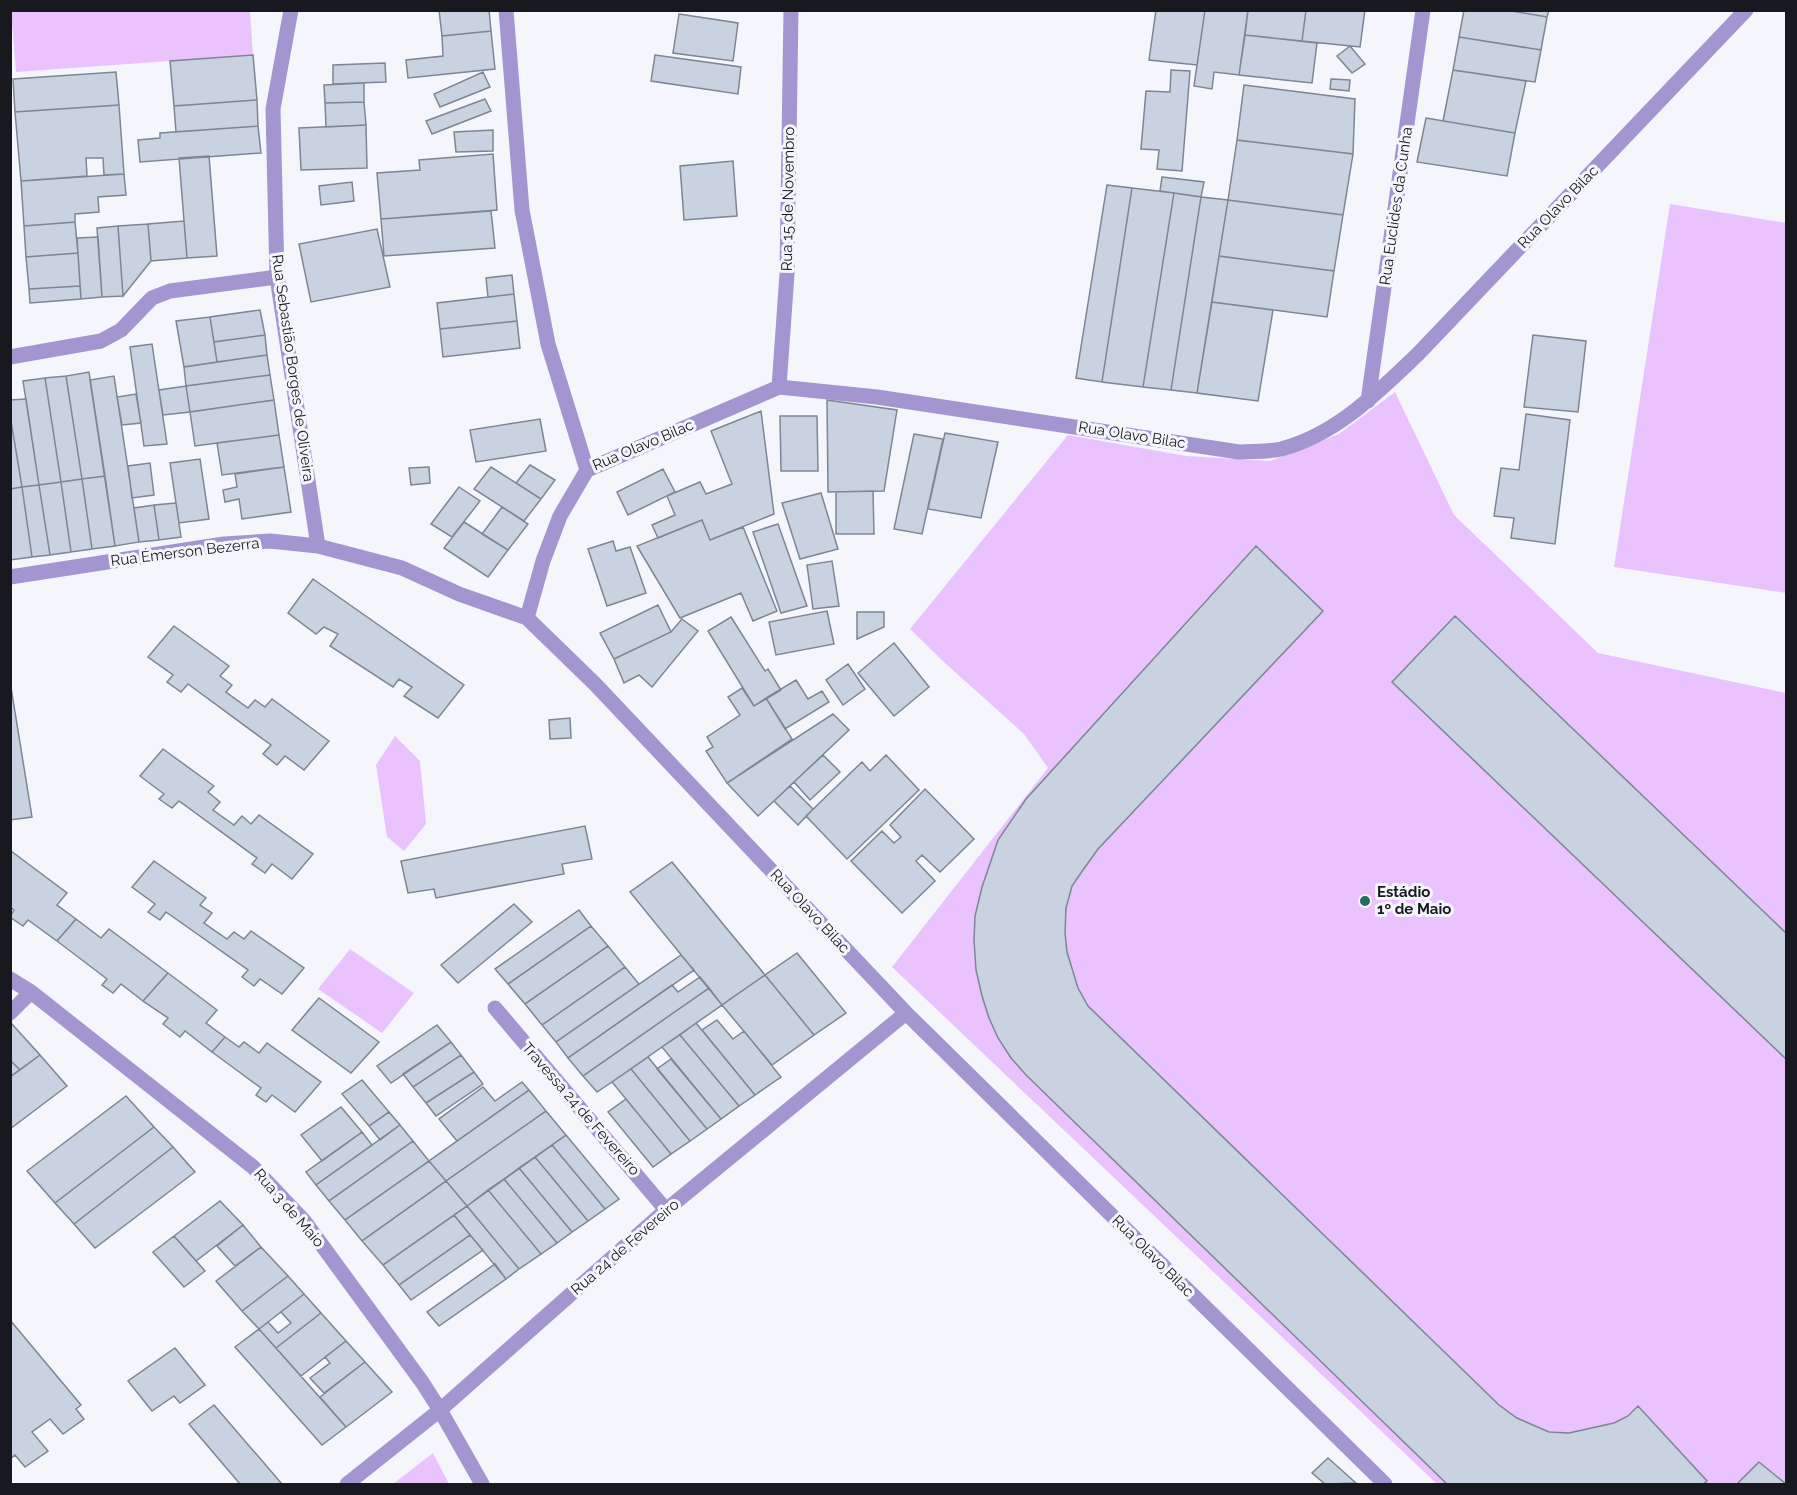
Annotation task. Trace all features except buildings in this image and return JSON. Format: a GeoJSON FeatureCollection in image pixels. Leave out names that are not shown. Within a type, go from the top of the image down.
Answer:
{"type":"FeatureCollection","features":[{"type":"Feature","properties":{"kind":"street","name":"Rua Sebastião Borges de Oliveira"},"geometry":{"type":"LineString","coordinates":[[291,10],[273,109],[277,278],[318,546]]}},
{"type":"Feature","properties":{"kind":"street"},"geometry":{"type":"LineString","coordinates":[[506,10],[522,210],[548,344],[586,470]]}},
{"type":"Feature","properties":{"kind":"street","name":"Rua 15 de Novembro"},"geometry":{"type":"LineString","coordinates":[[779,387],[787,274],[791,10]]}},
{"type":"Feature","properties":{"kind":"street","name":"Rua Euclides da Cunha"},"geometry":{"type":"LineString","coordinates":[[1368,401],[1423,10]]}},
{"type":"Feature","properties":{"kind":"street","name":"Rua Olavo Bilac"},"geometry":{"type":"LineString","coordinates":[[1385,1485],[906,1013],[596,684],[527,618],[543,561],[557,525],[586,470],[779,387],[877,397],[1239,452],[1280,449],[1318,435],[1368,401],[1418,354],[1746,10]]}},
{"type":"Feature","properties":{"kind":"street"},"geometry":{"type":"LineString","coordinates":[[10,357],[101,341],[121,330],[152,298],[170,291],[277,278]]}},
{"type":"Feature","properties":{"kind":"street","name":"Rua Émerson Bezerra"},"geometry":{"type":"LineString","coordinates":[[10,578],[225,544],[270,541],[318,546],[402,568],[459,594],[527,618]]}},
{"type":"Feature","properties":{"kind":"street","name":"Rua 3 de Maio"},"geometry":{"type":"LineString","coordinates":[[10,979],[31,992],[253,1167],[305,1222],[440,1410],[482,1485]]}},
{"type":"Feature","properties":{"kind":"street"},"geometry":{"type":"LineString","coordinates":[[10,1013],[31,992]]}},
{"type":"Feature","properties":{"kind":"street","name":"Travessa 24 de Fevereiro"},"geometry":{"type":"LineString","coordinates":[[495,1008],[666,1210]]}},
{"type":"Feature","properties":{"kind":"street","name":"Rua 24 de Fevereiro"},"geometry":{"type":"LineString","coordinates":[[347,1485],[440,1410],[666,1210],[906,1013]]}},
{"type":"Feature","properties":{"kind":"shaded area"},"geometry":{"type":"Polygon","coordinates":[[[11,11],[250,11],[253,55],[16,72],[11,11]]]}},
{"type":"Feature","properties":{"kind":"shaded area"},"geometry":{"type":"Polygon","coordinates":[[[1670,204],[1786,223],[1786,593],[1614,567],[1670,204]]]}},
{"type":"Feature","properties":{"kind":"shaded area","name":"Estádio 1º de Maio"},"geometry":{"type":"Polygon","coordinates":[[[1395,392],[1454,515],[1598,653],[1786,693],[1786,1484],[1437,1484],[892,967],[1048,768],[1024,734],[910,629],[1068,435],[1186,456],[1270,461],[1339,434],[1395,392]]]}},
{"type":"Feature","properties":{"kind":"shaded area"},"geometry":{"type":"Polygon","coordinates":[[[395,736],[420,761],[426,824],[404,851],[387,837],[376,765],[395,736]]]}},
{"type":"Feature","properties":{"kind":"shaded area"},"geometry":{"type":"Polygon","coordinates":[[[350,949],[414,993],[382,1033],[318,989],[350,949]]]}},
{"type":"Feature","properties":{"kind":"shaded area"},"geometry":{"type":"Polygon","coordinates":[[[433,1453],[449,1484],[393,1484],[433,1453]]]}},
{"type":"Feature","properties":{"kind":"place","name":"Estádio 1º de Maio"},"geometry":{"type":"Point","coordinates":[1365,901]}}]}
